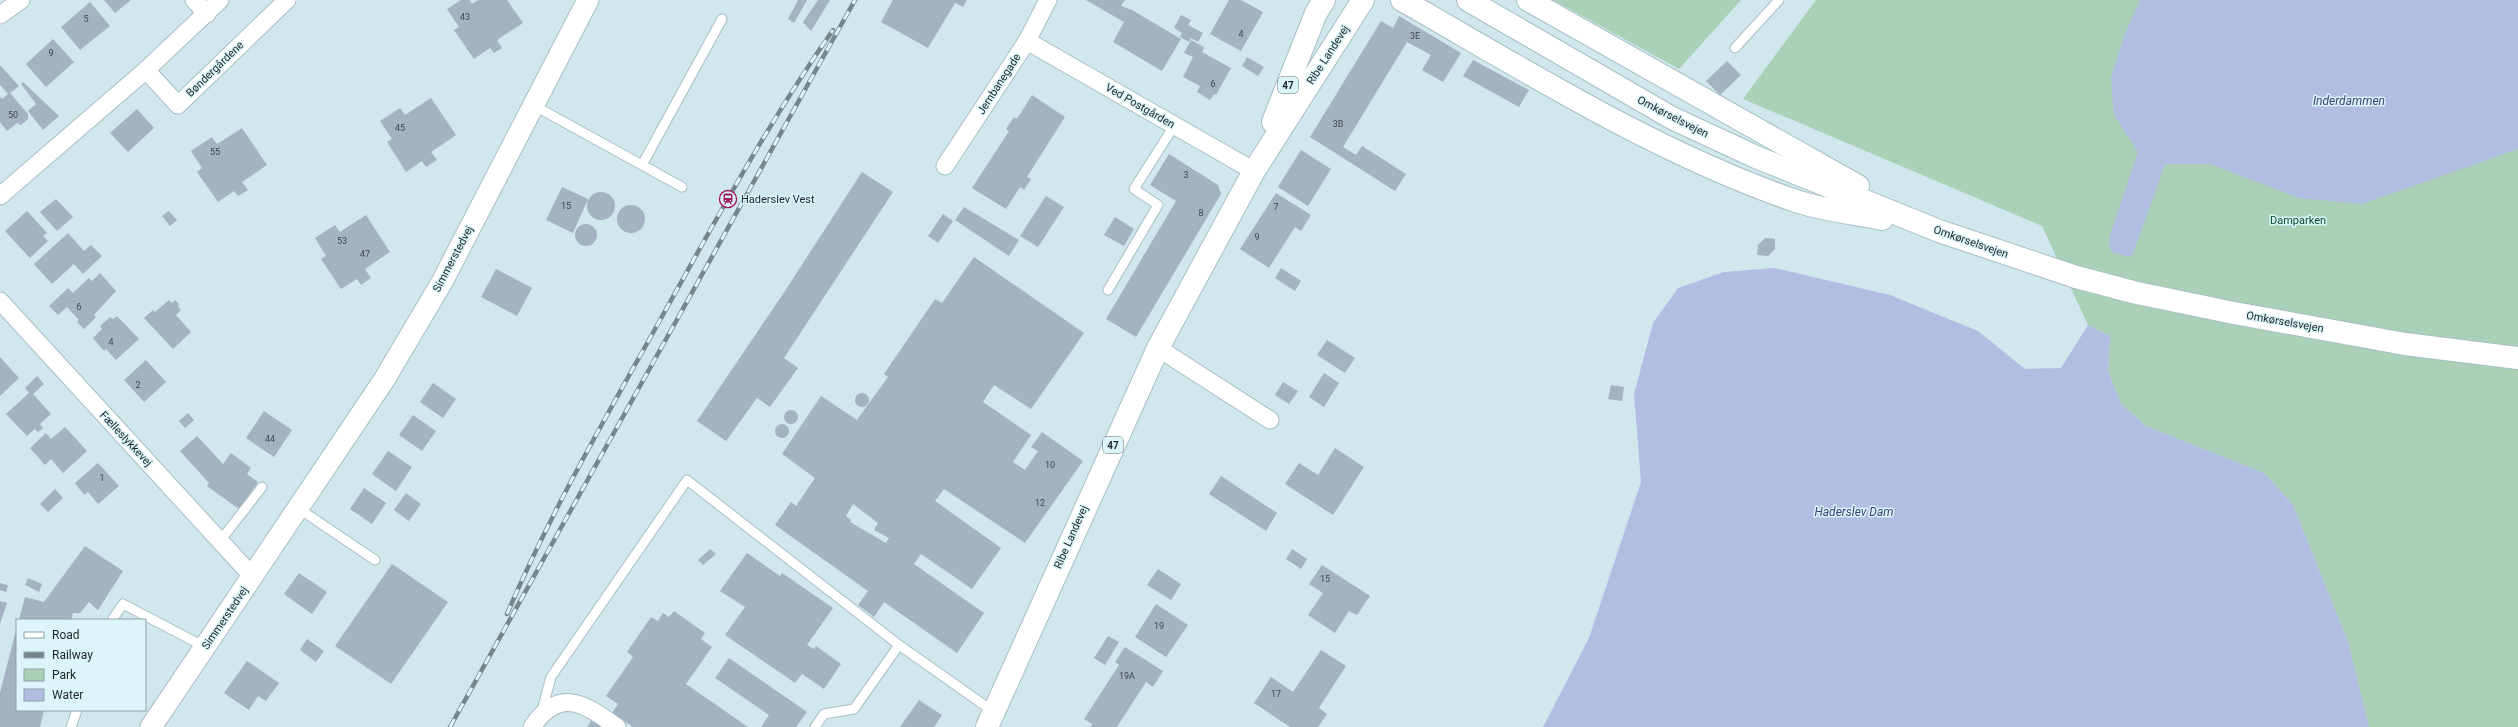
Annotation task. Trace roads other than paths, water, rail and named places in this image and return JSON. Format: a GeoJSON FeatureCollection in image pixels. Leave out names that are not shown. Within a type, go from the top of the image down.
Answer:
{"type":"FeatureCollection","features":[{"type":"Feature","properties":{"kind":"main road","name":"Ribe Landevej"},"geometry":{"type":"LineString","coordinates":[[1254,171],[1316,13],[1324,0]]}},
{"type":"Feature","properties":{"kind":"main road"},"geometry":{"type":"LineString","coordinates":[[1317,71],[1326,31],[1345,0]]}},
{"type":"Feature","properties":{"kind":"main road","name":"Ribe Landevej"},"geometry":{"type":"LineString","coordinates":[[990,720],[1158,348],[1254,171],[1363,0]]}},
{"type":"Feature","properties":{"kind":"main road"},"geometry":{"type":"LineString","coordinates":[[1402,0],[1593,109],[1703,164],[1794,200],[1939,232]]}},
{"type":"Feature","properties":{"kind":"main road","name":"Omkørselsvejen"},"geometry":{"type":"LineString","coordinates":[[1468,0],[1672,118],[1756,157],[1939,232],[2076,278],[2137,293],[2405,344],[2518,358]]}},
{"type":"Feature","properties":{"kind":"main road"},"geometry":{"type":"LineString","coordinates":[[1528,0],[1939,232]]}},
{"type":"Feature","properties":{"kind":"street"},"geometry":{"type":"LineString","coordinates":[[0,15],[21,0]]}},
{"type":"Feature","properties":{"kind":"street"},"geometry":{"type":"LineString","coordinates":[[194,0],[207,14]]}},
{"type":"Feature","properties":{"kind":"street"},"geometry":{"type":"LineString","coordinates":[[0,196],[146,70],[207,14],[220,0]]}},
{"type":"Feature","properties":{"kind":"street","name":"Bøndergårdene"},"geometry":{"type":"LineString","coordinates":[[146,70],[178,105],[287,0]]}},
{"type":"Feature","properties":{"kind":"street","name":"Simmerstedvej"},"geometry":{"type":"LineString","coordinates":[[151,727],[384,380],[442,282],[532,105],[588,0]]}},
{"type":"Feature","properties":{"kind":"street","name":"Jernbanegade"},"geometry":{"type":"LineString","coordinates":[[945,166],[1027,41],[1048,0]]}},
{"type":"Feature","properties":{"kind":"street","name":"Ved Postgården"},"geometry":{"type":"LineString","coordinates":[[1027,41],[1254,171]]}},
{"type":"Feature","properties":{"kind":"street","name":"Fælleslykkevej"},"geometry":{"type":"LineString","coordinates":[[0,301],[253,577]]}},
{"type":"Feature","properties":{"kind":"street"},"geometry":{"type":"LineString","coordinates":[[1158,348],[1270,420]]}},
{"type":"Feature","properties":{"kind":"street"},"geometry":{"type":"LineString","coordinates":[[537,721],[564,702],[584,704],[618,727]]}},
{"type":"Feature","properties":{"kind":"lane"},"geometry":{"type":"LineString","coordinates":[[1735,48],[1779,0]]}},
{"type":"Feature","properties":{"kind":"lane"},"geometry":{"type":"LineString","coordinates":[[642,165],[722,19]]}},
{"type":"Feature","properties":{"kind":"lane"},"geometry":{"type":"LineString","coordinates":[[532,105],[682,188]]}},
{"type":"Feature","properties":{"kind":"lane"},"geometry":{"type":"LineString","coordinates":[[1108,290],[1158,205],[1134,189],[1174,126]]}},
{"type":"Feature","properties":{"kind":"lane"},"geometry":{"type":"LineString","coordinates":[[537,721],[551,677],[687,480],[899,645],[990,720]]}},
{"type":"Feature","properties":{"kind":"lane"},"geometry":{"type":"LineString","coordinates":[[220,541],[262,487]]}},
{"type":"Feature","properties":{"kind":"lane"},"geometry":{"type":"LineString","coordinates":[[298,508],[375,560]]}},
{"type":"Feature","properties":{"kind":"lane"},"geometry":{"type":"LineString","coordinates":[[113,619],[123,604],[205,647]]}},
{"type":"Feature","properties":{"kind":"lane"},"geometry":{"type":"LineString","coordinates":[[815,727],[824,714],[854,709],[899,645]]}},
{"type":"Feature","properties":{"kind":"lane"},"geometry":{"type":"LineString","coordinates":[[71,727],[77,711]]}},
{"type":"Feature","properties":{"kind":"water","name":"Inderdammen"},"geometry":{"type":"Polygon","coordinates":[[[2140,0],[2518,0],[2518,149],[2362,204],[2299,198],[2210,164],[2165,164],[2133,254],[2129,257],[2112,252],[2109,245],[2110,235],[2138,152],[2114,115],[2111,78],[2125,33],[2140,0]]]}},
{"type":"Feature","properties":{"kind":"water","name":"Haderslev Dam"},"geometry":{"type":"Polygon","coordinates":[[[1775,268],[1890,295],[1978,331],[2025,369],[2061,368],[2088,325],[2110,336],[2108,371],[2121,404],[2146,426],[2264,473],[2293,505],[2348,642],[2369,727],[1543,727],[1589,638],[1641,482],[1634,394],[1653,323],[1678,288],[1724,272],[1775,268]]]}},
{"type":"Feature","properties":{"kind":"railway"},"geometry":{"type":"LineString","coordinates":[[450,727],[855,0]]}},
{"type":"Feature","properties":{"kind":"railway"},"geometry":{"type":"LineString","coordinates":[[507,614],[524,575],[562,499],[704,241],[766,134],[833,30]]}},
{"type":"Feature","properties":{"kind":"place","name":"Haderslev Vest"},"geometry":{"type":"Point","coordinates":[728,199]}},
{"type":"Feature","properties":{"kind":"park label","name":"Damparken"},"geometry":{"type":"Point","coordinates":[2298,220]}}]}
